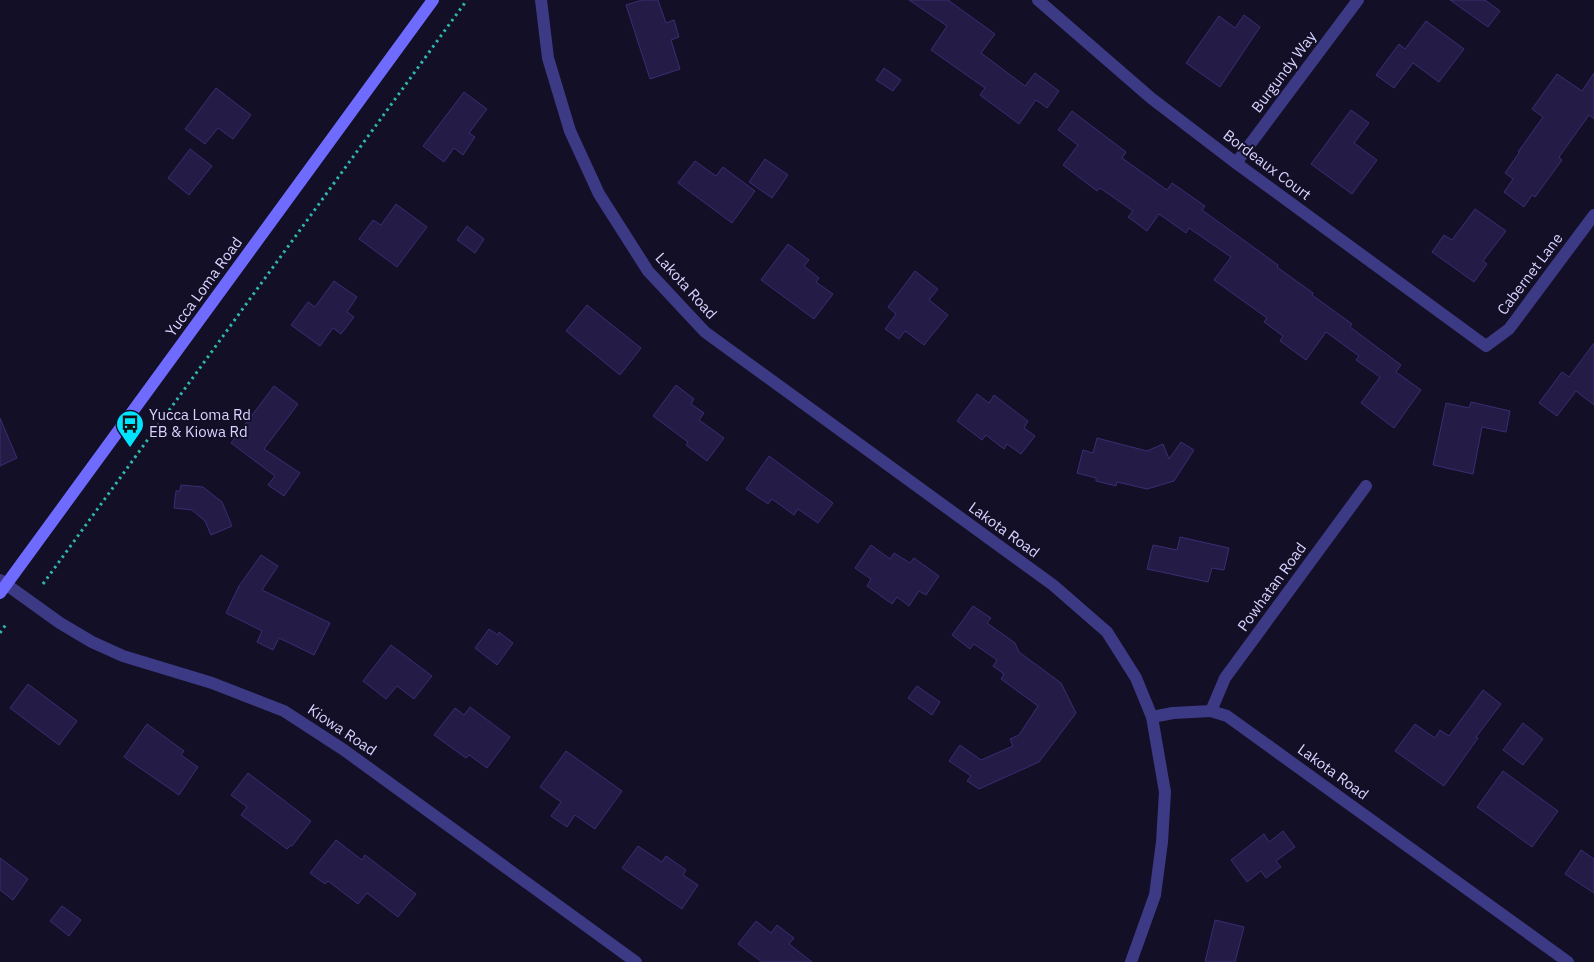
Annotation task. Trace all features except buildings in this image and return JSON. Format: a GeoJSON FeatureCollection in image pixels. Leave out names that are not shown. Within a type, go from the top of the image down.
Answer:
{"type":"FeatureCollection","features":[{"type":"Feature","properties":{"kind":"main road","name":"Yucca Loma Road"},"geometry":{"type":"LineString","coordinates":[[2,586],[433,0]]}},
{"type":"Feature","properties":{"kind":"street","name":"Lakota Road"},"geometry":{"type":"LineString","coordinates":[[541,0],[548,58],[570,131],[599,194],[648,270],[705,332],[1053,585],[1107,632],[1136,678],[1152,717],[1173,713],[1211,711],[1226,716],[1568,962]]}},
{"type":"Feature","properties":{"kind":"street","name":"Bordeaux Court"},"geometry":{"type":"LineString","coordinates":[[1038,0],[1151,98],[1236,163],[1486,346]]}},
{"type":"Feature","properties":{"kind":"street","name":"Burgundy Way"},"geometry":{"type":"LineString","coordinates":[[1236,163],[1358,0]]}},
{"type":"Feature","properties":{"kind":"street","name":"Cabernet Lane"},"geometry":{"type":"LineString","coordinates":[[1486,346],[1509,329],[1594,215]]}},
{"type":"Feature","properties":{"kind":"street","name":"Powhatan Road"},"geometry":{"type":"LineString","coordinates":[[1211,711],[1225,678],[1366,486]]}},
{"type":"Feature","properties":{"kind":"street","name":"Kiowa Road"},"geometry":{"type":"LineString","coordinates":[[2,586],[92,642],[123,656],[212,683],[284,711],[344,750],[636,962]]}},
{"type":"Feature","properties":{"kind":"street"},"geometry":{"type":"LineString","coordinates":[[1131,962],[1155,895],[1162,842],[1165,792],[1152,717]]}},
{"type":"Feature","properties":{"kind":"path"},"geometry":{"type":"LineString","coordinates":[[43,584],[467,0]]}},
{"type":"Feature","properties":{"kind":"path"},"geometry":{"type":"LineString","coordinates":[[0,633],[7,623]]}},
{"type":"Feature","properties":{"kind":"place","name":"Yucca Loma Rd EB & Kiowa Rd"},"geometry":{"type":"Point","coordinates":[130,448]}}]}
